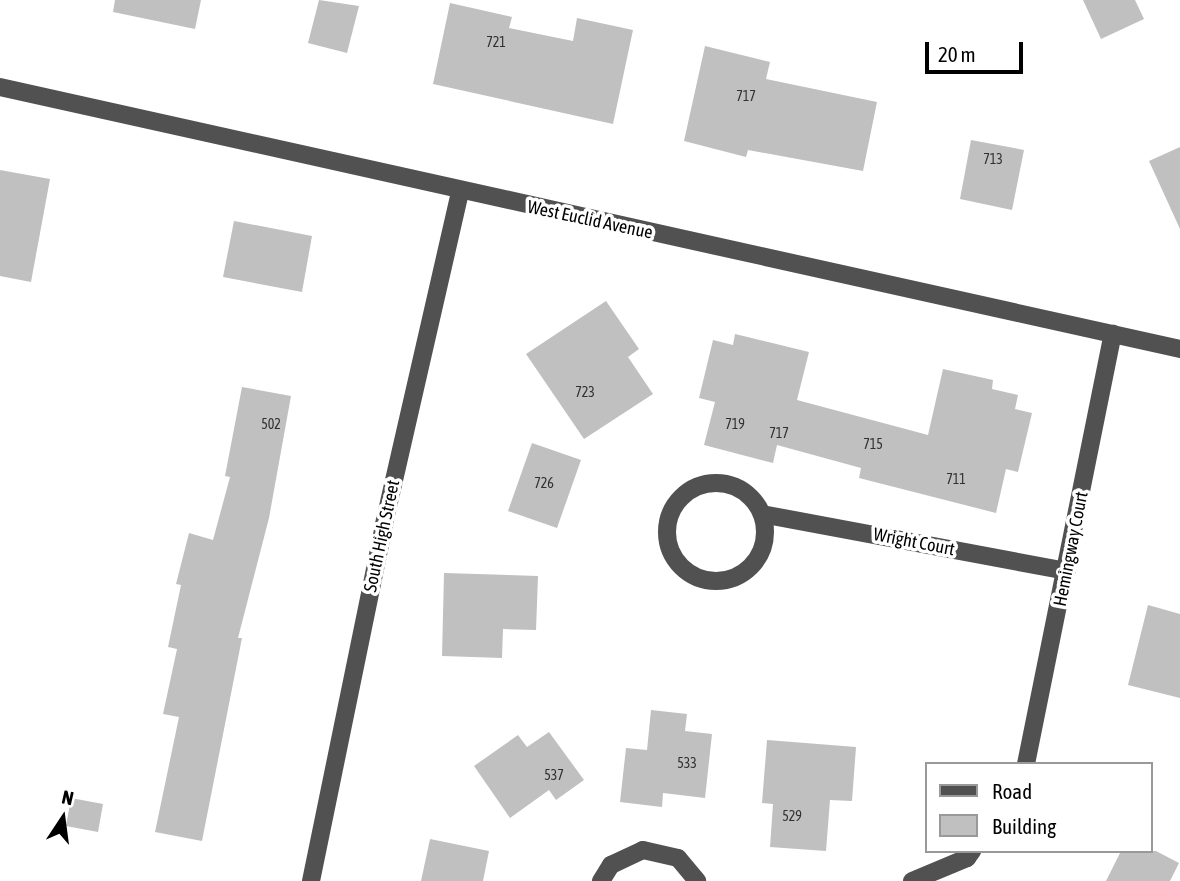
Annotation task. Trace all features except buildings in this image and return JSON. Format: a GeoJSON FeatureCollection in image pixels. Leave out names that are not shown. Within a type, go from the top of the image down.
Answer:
{"type":"FeatureCollection","features":[{"type":"Feature","properties":{"kind":"street","name":"West Euclid Avenue"},"geometry":{"type":"LineString","coordinates":[[0,87],[460,192],[1180,349]]}},
{"type":"Feature","properties":{"kind":"street","name":"South High Street"},"geometry":{"type":"LineString","coordinates":[[311,881],[384,524],[460,192]]}},
{"type":"Feature","properties":{"kind":"street","name":"Hemingway Court"},"geometry":{"type":"LineString","coordinates":[[1026,762],[1113,334]]}},
{"type":"Feature","properties":{"kind":"street"},"geometry":{"type":"LineString","coordinates":[[702,485],[731,485],[749,496],[762,513],[763,546],[755,561],[728,579],[695,576],[672,552],[667,536],[672,512],[687,492],[702,485]]}},
{"type":"Feature","properties":{"kind":"street","name":"Wright Court"},"geometry":{"type":"LineString","coordinates":[[762,513],[1067,571]]}},
{"type":"Feature","properties":{"kind":"street"},"geometry":{"type":"LineString","coordinates":[[601,881],[611,866],[643,850],[678,858],[697,881]]}},
{"type":"Feature","properties":{"kind":"street"},"geometry":{"type":"LineString","coordinates":[[912,881],[967,858],[971,853]]}}]}
